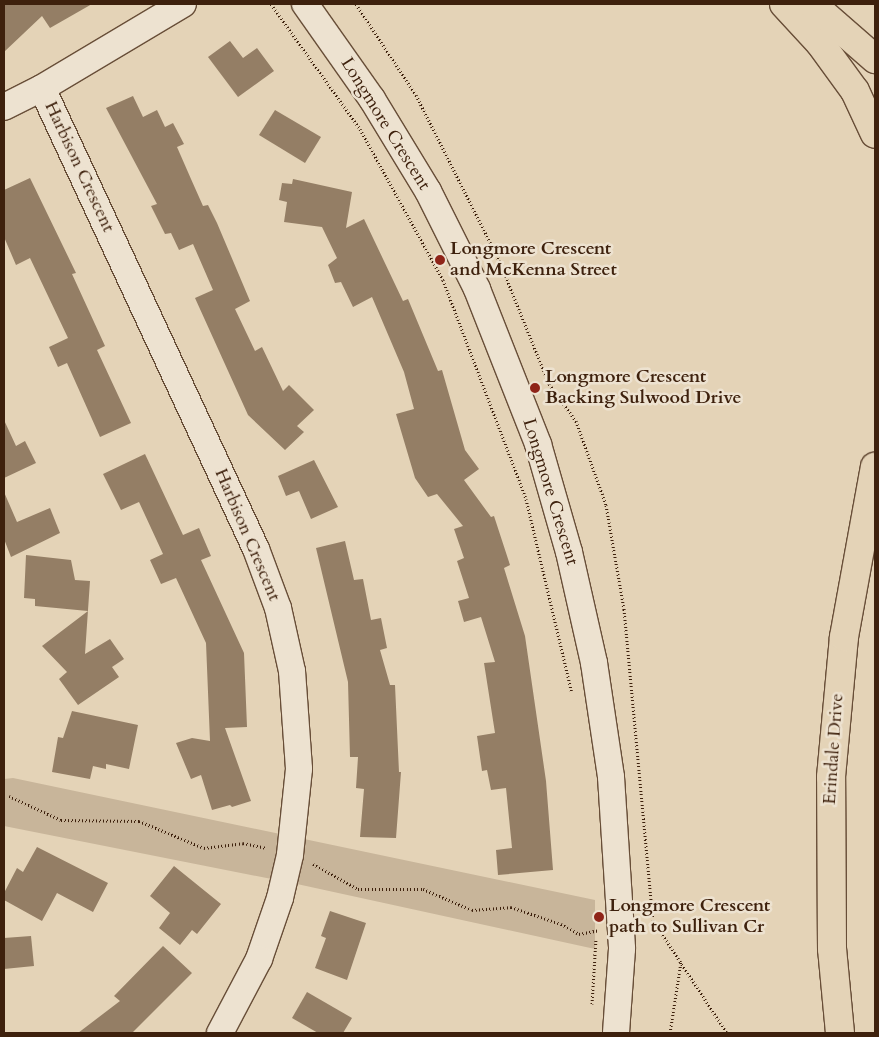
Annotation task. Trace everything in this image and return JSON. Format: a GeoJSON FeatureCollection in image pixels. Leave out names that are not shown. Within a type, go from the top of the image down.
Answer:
{"type":"FeatureCollection","features":[{"type":"Feature","properties":{"kind":"main road"},"geometry":{"type":"LineString","coordinates":[[784,4],[820,43],[855,91],[875,134]]}},
{"type":"Feature","properties":{"kind":"main road"},"geometry":{"type":"LineString","coordinates":[[812,4],[875,59]]}},
{"type":"Feature","properties":{"kind":"main road","name":"Erindale Drive"},"geometry":{"type":"LineString","coordinates":[[840,1033],[832,949],[831,777],[844,637],[875,467]]}},
{"type":"Feature","properties":{"kind":"street"},"geometry":{"type":"LineString","coordinates":[[4,107],[42,88],[182,4]]}},
{"type":"Feature","properties":{"kind":"street","name":"Longmore Crescent"},"geometry":{"type":"LineString","coordinates":[[305,4],[372,99],[428,191],[477,289],[538,444],[569,552],[594,663],[611,777],[622,926],[616,1033]]}},
{"type":"Feature","properties":{"kind":"street","name":"Harbison Crescent"},"geometry":{"type":"LineString","coordinates":[[42,88],[256,549],[278,608],[297,704],[299,769],[290,855],[280,898],[259,959],[220,1033]]}},
{"type":"Feature","properties":{"kind":"path"},"geometry":{"type":"LineString","coordinates":[[271,4],[360,129],[444,280],[526,499],[573,696]]}},
{"type":"Feature","properties":{"kind":"path"},"geometry":{"type":"LineString","coordinates":[[9,796],[61,820],[139,822],[204,848],[243,843],[290,855],[326,870],[358,889],[423,889],[472,910],[511,907],[561,924],[579,934],[622,926]]}},
{"type":"Feature","properties":{"kind":"path"},"geometry":{"type":"LineString","coordinates":[[592,1008],[596,924]]}},
{"type":"Feature","properties":{"kind":"path"},"geometry":{"type":"LineString","coordinates":[[670,1033],[681,962]]}},
{"type":"Feature","properties":{"kind":"shaded area"},"geometry":{"type":"Polygon","coordinates":[[[13,778],[595,900],[595,949],[297,884],[4,826],[4,779],[13,778]]]}},
{"type":"Feature","properties":{"kind":"building"},"geometry":{"type":"Polygon","coordinates":[[[4,4],[92,4],[50,28],[42,16],[4,52],[4,4]]]}},
{"type":"Feature","properties":{"kind":"building"},"geometry":{"type":"Polygon","coordinates":[[[230,41],[243,58],[257,48],[274,71],[238,97],[208,57],[230,41]]]}},
{"type":"Feature","properties":{"kind":"building"},"geometry":{"type":"Polygon","coordinates":[[[133,96],[143,117],[157,110],[165,127],[173,123],[184,144],[177,147],[203,206],[208,205],[217,223],[250,301],[235,309],[255,351],[262,347],[283,391],[289,385],[314,410],[297,426],[304,432],[285,450],[248,415],[195,298],[213,290],[193,244],[179,250],[171,233],[165,234],[151,206],[157,204],[106,108],[133,96]]]}},
{"type":"Feature","properties":{"kind":"building"},"geometry":{"type":"Polygon","coordinates":[[[275,110],[321,137],[305,163],[259,135],[275,110]]]}},
{"type":"Feature","properties":{"kind":"building"},"geometry":{"type":"Polygon","coordinates":[[[30,178],[76,273],[72,274],[105,346],[97,350],[131,423],[100,437],[67,363],[58,367],[49,347],[68,338],[30,258],[16,265],[4,237],[4,190],[30,178]]]}},
{"type":"Feature","properties":{"kind":"building"},"geometry":{"type":"Polygon","coordinates":[[[293,179],[352,192],[346,228],[364,219],[403,301],[408,299],[438,371],[442,370],[465,450],[479,469],[464,480],[491,517],[494,516],[510,565],[504,568],[525,636],[546,781],[553,870],[498,875],[496,850],[512,848],[506,788],[491,790],[487,770],[482,771],[477,736],[495,733],[484,663],[495,662],[481,617],[464,622],[458,601],[469,598],[457,561],[464,558],[454,529],[463,526],[437,494],[428,497],[415,478],[396,414],[414,409],[404,372],[372,297],[353,307],[341,282],[335,283],[328,265],[337,258],[322,227],[284,222],[287,202],[279,200],[282,183],[292,184],[293,179]]]}},
{"type":"Feature","properties":{"kind":"building"},"geometry":{"type":"Polygon","coordinates":[[[4,420],[16,446],[25,441],[36,463],[4,478],[4,420]]]}},
{"type":"Feature","properties":{"kind":"building"},"geometry":{"type":"Polygon","coordinates":[[[145,454],[183,535],[199,528],[211,556],[201,560],[244,653],[247,727],[225,728],[251,801],[232,807],[230,805],[212,810],[201,775],[191,779],[176,743],[192,738],[210,741],[206,643],[176,578],[161,584],[150,560],[163,554],[139,502],[121,510],[103,474],[145,454]]]}},
{"type":"Feature","properties":{"kind":"building"},"geometry":{"type":"Polygon","coordinates":[[[314,460],[338,507],[311,519],[299,491],[286,496],[278,476],[314,460]]]}},
{"type":"Feature","properties":{"kind":"building"},"geometry":{"type":"Polygon","coordinates":[[[4,492],[17,522],[50,508],[60,533],[11,557],[4,539],[4,492]]]}},
{"type":"Feature","properties":{"kind":"building"},"geometry":{"type":"Polygon","coordinates":[[[345,541],[354,580],[363,579],[371,620],[381,618],[387,648],[380,650],[390,685],[395,685],[399,772],[401,772],[396,838],[360,837],[364,789],[356,788],[358,757],[350,757],[348,682],[316,548],[345,541]]]}},
{"type":"Feature","properties":{"kind":"building"},"geometry":{"type":"Polygon","coordinates":[[[26,555],[71,560],[75,580],[90,581],[88,611],[35,606],[35,599],[24,598],[26,555]]]}},
{"type":"Feature","properties":{"kind":"building"},"geometry":{"type":"Polygon","coordinates":[[[88,611],[85,654],[110,639],[124,659],[112,667],[119,677],[78,705],[59,679],[67,672],[42,646],[88,611]]]}},
{"type":"Feature","properties":{"kind":"building"},"geometry":{"type":"Polygon","coordinates":[[[72,711],[138,725],[129,769],[106,764],[106,769],[93,766],[90,779],[52,772],[58,737],[63,738],[72,711]]]}},
{"type":"Feature","properties":{"kind":"building"},"geometry":{"type":"Polygon","coordinates":[[[37,847],[108,883],[93,912],[57,893],[42,921],[4,900],[4,893],[17,868],[23,872],[37,847]]]}},
{"type":"Feature","properties":{"kind":"building"},"geometry":{"type":"Polygon","coordinates":[[[174,866],[221,904],[197,934],[192,930],[180,945],[159,928],[170,913],[150,896],[174,866]]]}},
{"type":"Feature","properties":{"kind":"building"},"geometry":{"type":"Polygon","coordinates":[[[330,911],[366,923],[347,980],[315,968],[326,938],[321,936],[330,911]]]}},
{"type":"Feature","properties":{"kind":"building"},"geometry":{"type":"Polygon","coordinates":[[[31,936],[34,966],[4,969],[4,938],[31,936]]]}},
{"type":"Feature","properties":{"kind":"building"},"geometry":{"type":"Polygon","coordinates":[[[163,946],[192,973],[132,1033],[78,1033],[120,1001],[114,996],[163,946]]]}},
{"type":"Feature","properties":{"kind":"building"},"geometry":{"type":"Polygon","coordinates":[[[307,992],[352,1018],[343,1033],[318,1033],[292,1018],[307,992]]]}},
{"type":"Feature","properties":{"kind":"place","name":"Longmore Crescent and McKenna Street"},"geometry":{"type":"Point","coordinates":[440,260]}},
{"type":"Feature","properties":{"kind":"place","name":"Longmore Crescent Backing Sulwood Drive"},"geometry":{"type":"Point","coordinates":[535,388]}},
{"type":"Feature","properties":{"kind":"place","name":"Longmore Crescent path to Sullivan Cr"},"geometry":{"type":"Point","coordinates":[599,917]}}]}
